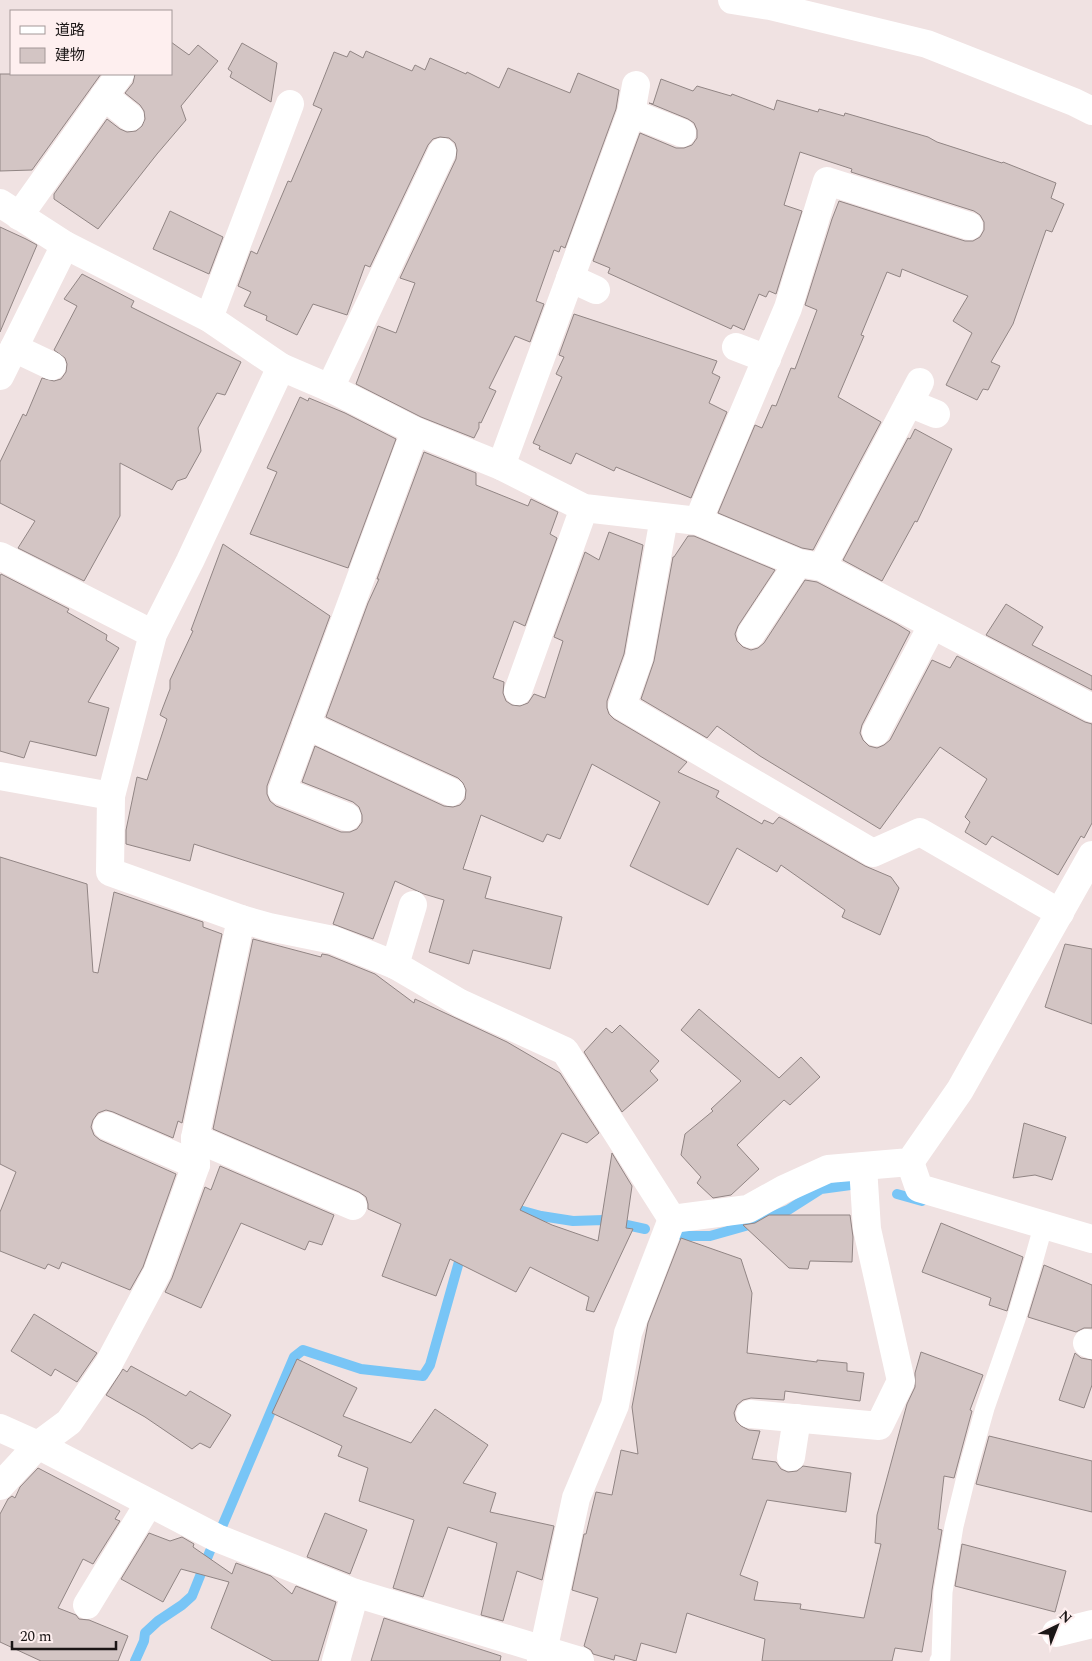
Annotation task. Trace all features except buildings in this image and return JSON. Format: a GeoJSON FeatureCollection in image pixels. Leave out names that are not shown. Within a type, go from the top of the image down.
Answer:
{"type":"FeatureCollection","features":[{"type":"Feature","properties":{"kind":"street"},"geometry":{"type":"LineString","coordinates":[[732,0],[770,6],[927,44],[1074,102],[1092,111]]}},
{"type":"Feature","properties":{"kind":"street"},"geometry":{"type":"LineString","coordinates":[[119,75],[10,210],[65,245],[209,318],[282,367],[330,388],[415,431],[501,466],[584,508],[698,521],[810,565],[1092,708]]}},
{"type":"Feature","properties":{"kind":"street"},"geometry":{"type":"LineString","coordinates":[[501,466],[631,113],[636,85]]}},
{"type":"Feature","properties":{"kind":"street"},"geometry":{"type":"LineString","coordinates":[[104,96],[130,117]]}},
{"type":"Feature","properties":{"kind":"street"},"geometry":{"type":"LineString","coordinates":[[209,318],[290,104]]}},
{"type":"Feature","properties":{"kind":"street"},"geometry":{"type":"LineString","coordinates":[[631,113],[682,133]]}},
{"type":"Feature","properties":{"kind":"street"},"geometry":{"type":"LineString","coordinates":[[330,388],[442,152]]}},
{"type":"Feature","properties":{"kind":"street"},"geometry":{"type":"LineString","coordinates":[[698,521],[788,308],[827,181],[969,226]]}},
{"type":"Feature","properties":{"kind":"street"},"geometry":{"type":"LineString","coordinates":[[0,376],[65,245]]}},
{"type":"Feature","properties":{"kind":"street"},"geometry":{"type":"LineString","coordinates":[[570,278],[596,290]]}},
{"type":"Feature","properties":{"kind":"street"},"geometry":{"type":"LineString","coordinates":[[736,347],[767,359]]}},
{"type":"Feature","properties":{"kind":"street"},"geometry":{"type":"LineString","coordinates":[[14,348],[52,366]]}},
{"type":"Feature","properties":{"kind":"street"},"geometry":{"type":"LineString","coordinates":[[282,367],[154,634],[111,796],[110,872],[241,919],[269,927],[333,940],[394,965],[460,1003],[565,1052],[672,1219]]}},
{"type":"Feature","properties":{"kind":"street"},"geometry":{"type":"LineString","coordinates":[[751,634],[810,565],[914,392],[936,414]]}},
{"type":"Feature","properties":{"kind":"street"},"geometry":{"type":"LineString","coordinates":[[347,817],[282,791],[415,431]]}},
{"type":"Feature","properties":{"kind":"street"},"geometry":{"type":"LineString","coordinates":[[518,691],[584,508]]}},
{"type":"Feature","properties":{"kind":"street"},"geometry":{"type":"LineString","coordinates":[[664,518],[639,658],[622,706],[873,852],[920,832],[1060,913]]}},
{"type":"Feature","properties":{"kind":"street"},"geometry":{"type":"LineString","coordinates":[[0,556],[154,634]]}},
{"type":"Feature","properties":{"kind":"street"},"geometry":{"type":"LineString","coordinates":[[876,732],[932,626]]}},
{"type":"Feature","properties":{"kind":"street"},"geometry":{"type":"LineString","coordinates":[[306,725],[451,792]]}},
{"type":"Feature","properties":{"kind":"street"},"geometry":{"type":"LineString","coordinates":[[0,776],[111,796]]}},
{"type":"Feature","properties":{"kind":"street"},"geometry":{"type":"LineString","coordinates":[[672,1219],[748,1209],[784,1188],[828,1169],[910,1162],[960,1090],[1091,858]]}},
{"type":"Feature","properties":{"kind":"street"},"geometry":{"type":"LineString","coordinates":[[394,965],[413,905]]}},
{"type":"Feature","properties":{"kind":"street"},"geometry":{"type":"LineString","coordinates":[[0,1486],[38,1445],[69,1422],[108,1365],[157,1273],[196,1165],[194,1138],[241,919]]}},
{"type":"Feature","properties":{"kind":"street"},"geometry":{"type":"LineString","coordinates":[[107,1126],[196,1165]]}},
{"type":"Feature","properties":{"kind":"street"},"geometry":{"type":"LineString","coordinates":[[194,1138],[352,1206]]}},
{"type":"Feature","properties":{"kind":"street"},"geometry":{"type":"LineString","coordinates":[[910,1162],[919,1188],[1092,1239]]}},
{"type":"Feature","properties":{"kind":"street"},"geometry":{"type":"LineString","coordinates":[[750,1414],[879,1426],[901,1381],[867,1229],[863,1167]]}},
{"type":"Feature","properties":{"kind":"street"},"geometry":{"type":"LineString","coordinates":[[542,1656],[576,1498],[616,1405],[628,1333],[672,1219]]}},
{"type":"Feature","properties":{"kind":"street"},"geometry":{"type":"LineString","coordinates":[[791,1457],[797,1418]]}},
{"type":"Feature","properties":{"kind":"street"},"geometry":{"type":"LineString","coordinates":[[0,1428],[38,1445],[217,1538],[355,1593],[542,1656],[580,1661]]}},
{"type":"Feature","properties":{"kind":"street"},"geometry":{"type":"LineString","coordinates":[[87,1605],[149,1503]]}},
{"type":"Feature","properties":{"kind":"street"},"geometry":{"type":"LineString","coordinates":[[336,1661],[355,1593]]}},
{"type":"Feature","properties":{"kind":"street"},"geometry":{"type":"LineString","coordinates":[[1056,1633],[1092,1624]]}},
{"type":"Feature","properties":{"kind":"lane"},"geometry":{"type":"LineString","coordinates":[[939,1661],[941,1658],[943,1592],[954,1526],[985,1408],[1016,1320],[1041,1234],[1040,1224]]}},
{"type":"Feature","properties":{"kind":"waterway"},"geometry":{"type":"LineString","coordinates":[[674,1233],[686,1236],[710,1236],[756,1223],[788,1210],[821,1189],[858,1184]]}},
{"type":"Feature","properties":{"kind":"waterway"},"geometry":{"type":"LineString","coordinates":[[897,1194],[922,1201]]}},
{"type":"Feature","properties":{"kind":"waterway"},"geometry":{"type":"LineString","coordinates":[[512,1208],[541,1216],[573,1221],[604,1220],[645,1229]]}},
{"type":"Feature","properties":{"kind":"waterway"},"geometry":{"type":"LineString","coordinates":[[221,1529],[294,1357],[303,1350],[361,1369],[423,1376],[430,1365],[462,1251]]}},
{"type":"Feature","properties":{"kind":"waterway"},"geometry":{"type":"LineString","coordinates":[[135,1661],[144,1641],[145,1633],[192,1596],[210,1551]]}}]}
